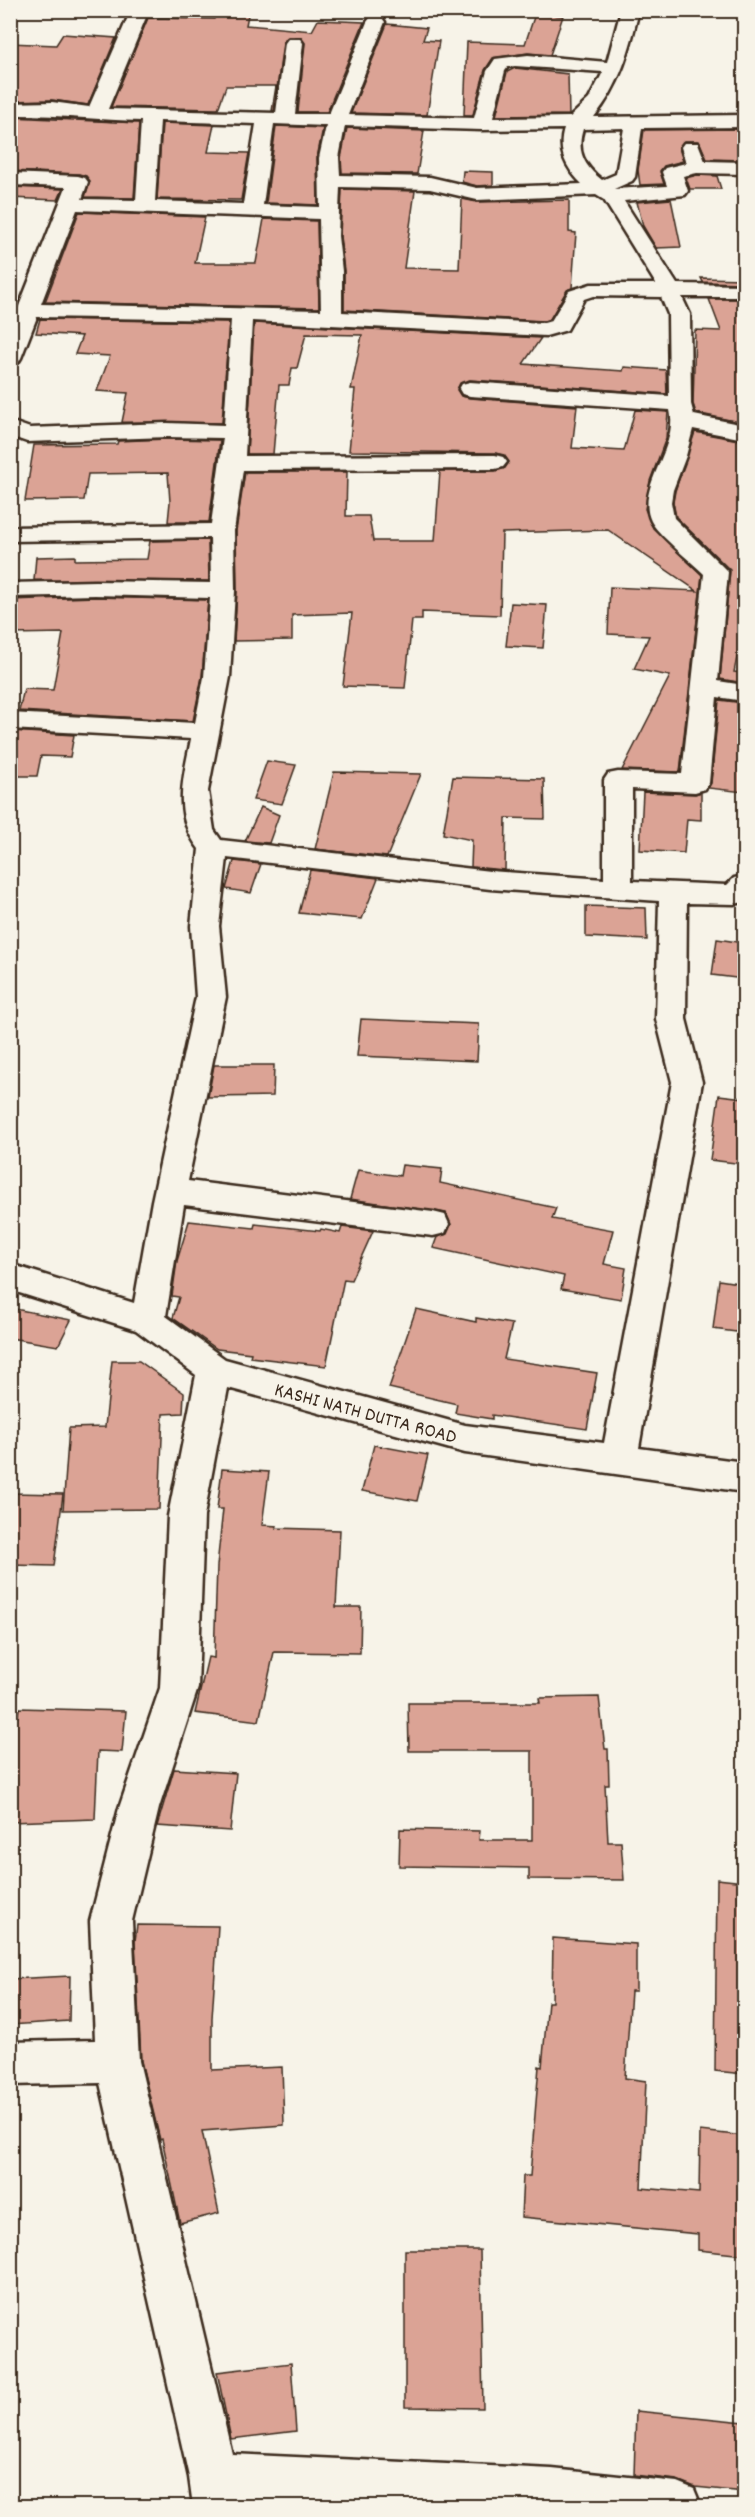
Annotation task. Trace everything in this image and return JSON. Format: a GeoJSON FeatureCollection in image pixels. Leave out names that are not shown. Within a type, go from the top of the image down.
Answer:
{"type":"FeatureCollection","features":[{"type":"Feature","properties":{"kind":"street"},"geometry":{"type":"LineString","coordinates":[[96,114],[140,10]]}},
{"type":"Feature","properties":{"kind":"street"},"geometry":{"type":"LineString","coordinates":[[618,889],[618,780],[695,783],[716,572],[662,520],[659,502],[661,490],[675,456],[682,412],[679,314],[669,290],[640,240],[605,192],[577,166],[571,154],[570,143],[575,123],[585,117],[608,83],[625,36],[630,10]]}},
{"type":"Feature","properties":{"kind":"street"},"geometry":{"type":"LineString","coordinates":[[331,317],[332,271],[328,236],[329,158],[337,119],[376,22]]}},
{"type":"Feature","properties":{"kind":"street"},"geometry":{"type":"LineString","coordinates":[[252,211],[294,43]]}},
{"type":"Feature","properties":{"kind":"street"},"geometry":{"type":"LineString","coordinates":[[482,124],[496,71],[505,62],[529,60],[614,68]]}},
{"type":"Feature","properties":{"kind":"street"},"geometry":{"type":"LineString","coordinates":[[10,109],[52,108],[96,114],[151,117],[337,119],[482,124],[744,121]]}},
{"type":"Feature","properties":{"kind":"street"},"geometry":{"type":"LineString","coordinates":[[145,207],[151,117]]}},
{"type":"Feature","properties":{"kind":"street"},"geometry":{"type":"LineString","coordinates":[[605,192],[625,177],[634,122]]}},
{"type":"Feature","properties":{"kind":"street"},"geometry":{"type":"LineString","coordinates":[[683,122],[697,167]]}},
{"type":"Feature","properties":{"kind":"street"},"geometry":{"type":"LineString","coordinates":[[330,181],[430,183],[477,194],[678,191],[672,172],[697,167],[744,168]]}},
{"type":"Feature","properties":{"kind":"street"},"geometry":{"type":"LineString","coordinates":[[10,179],[78,182],[10,358]]}},
{"type":"Feature","properties":{"kind":"street"},"geometry":{"type":"LineString","coordinates":[[68,204],[330,213]]}},
{"type":"Feature","properties":{"kind":"street"},"geometry":{"type":"LineString","coordinates":[[28,310],[331,317],[546,330],[559,325],[572,299],[582,292],[605,288],[744,291]]}},
{"type":"Feature","properties":{"kind":"street"},"geometry":{"type":"LineString","coordinates":[[148,1321],[170,1191],[211,997],[205,926],[213,848],[200,831],[194,791],[217,677],[223,591],[222,531],[236,432],[242,316]]}},
{"type":"Feature","properties":{"kind":"street"},"geometry":{"type":"LineString","coordinates":[[470,389],[682,412],[744,432]]}},
{"type":"Feature","properties":{"kind":"street"},"geometry":{"type":"LineString","coordinates":[[10,428],[27,435],[167,430],[236,432]]}},
{"type":"Feature","properties":{"kind":"street"},"geometry":{"type":"LineString","coordinates":[[233,463],[495,462]]}},
{"type":"Feature","properties":{"kind":"street"},"geometry":{"type":"LineString","coordinates":[[10,534],[222,531]]}},
{"type":"Feature","properties":{"kind":"street"},"geometry":{"type":"LineString","coordinates":[[10,590],[95,588],[223,591]]}},
{"type":"Feature","properties":{"kind":"street"},"geometry":{"type":"LineString","coordinates":[[703,687],[744,693]]}},
{"type":"Feature","properties":{"kind":"street"},"geometry":{"type":"LineString","coordinates":[[10,721],[206,732]]}},
{"type":"Feature","properties":{"kind":"street"},"geometry":{"type":"LineString","coordinates":[[213,848],[490,880],[618,889],[734,895],[744,885]]}},
{"type":"Feature","properties":{"kind":"street"},"geometry":{"type":"LineString","coordinates":[[619,1460],[687,1082],[671,1019],[673,892]]}},
{"type":"Feature","properties":{"kind":"street"},"geometry":{"type":"LineString","coordinates":[[170,1191],[433,1224]]}},
{"type":"Feature","properties":{"kind":"street","name":"KASHI NATH DUTTA ROAD"},"geometry":{"type":"LineString","coordinates":[[10,1277],[148,1321],[214,1370],[465,1439],[744,1477]]}},
{"type":"Feature","properties":{"kind":"street"},"geometry":{"type":"LineString","coordinates":[[214,1370],[186,1516],[179,1688],[139,1808],[111,1921],[117,2061],[215,2492],[552,2493],[677,2506]]}},
{"type":"Feature","properties":{"kind":"street"},"geometry":{"type":"LineString","coordinates":[[10,2064],[117,2061]]}},
{"type":"Feature","properties":{"kind":"building"},"geometry":{"type":"Polygon","coordinates":[[[215,10],[249,10],[246,25],[312,31],[318,20],[364,22],[327,112],[298,112],[305,43],[300,37],[288,37],[283,43],[274,111],[272,111],[276,86],[226,86],[218,109],[111,107],[148,18],[214,19],[215,10]]]}},
{"type":"Feature","properties":{"kind":"building"},"geometry":{"type":"Polygon","coordinates":[[[535,14],[563,16],[550,55],[528,53],[493,58],[485,70],[473,115],[464,115],[467,42],[525,44],[535,14]]]}},
{"type":"Feature","properties":{"kind":"building"},"geometry":{"type":"Polygon","coordinates":[[[387,24],[427,28],[423,40],[439,41],[427,115],[351,113],[387,24]]]}},
{"type":"Feature","properties":{"kind":"building"},"geometry":{"type":"Polygon","coordinates":[[[63,34],[116,38],[88,105],[52,100],[10,101],[10,43],[56,45],[63,34]]]}},
{"type":"Feature","properties":{"kind":"building"},"geometry":{"type":"Polygon","coordinates":[[[515,68],[568,74],[569,115],[496,116],[507,72],[515,68]]]}},
{"type":"Feature","properties":{"kind":"building"},"geometry":{"type":"Polygon","coordinates":[[[10,117],[139,123],[134,198],[85,197],[90,181],[86,176],[79,174],[10,171],[10,117]]]}},
{"type":"Feature","properties":{"kind":"building"},"geometry":{"type":"Polygon","coordinates":[[[162,123],[214,125],[208,152],[249,153],[241,200],[157,199],[162,123]]]}},
{"type":"Feature","properties":{"kind":"building"},"geometry":{"type":"Polygon","coordinates":[[[276,126],[323,128],[317,158],[318,205],[266,203],[276,126]]]}},
{"type":"Feature","properties":{"kind":"building"},"geometry":{"type":"Polygon","coordinates":[[[347,128],[424,131],[417,174],[342,173],[341,158],[347,128]]]}},
{"type":"Feature","properties":{"kind":"building"},"geometry":{"type":"Polygon","coordinates":[[[744,129],[744,160],[707,159],[699,141],[684,141],[679,148],[683,161],[664,166],[660,171],[664,184],[640,185],[638,170],[644,130],[744,129]]]}},
{"type":"Feature","properties":{"kind":"building"},"geometry":{"type":"Polygon","coordinates":[[[463,171],[493,172],[493,185],[477,186],[462,182],[463,171]]]}},
{"type":"Feature","properties":{"kind":"building"},"geometry":{"type":"Polygon","coordinates":[[[697,175],[717,176],[721,189],[690,189],[686,178],[697,175]]]}},
{"type":"Feature","properties":{"kind":"building"},"geometry":{"type":"Polygon","coordinates":[[[10,187],[63,189],[58,200],[10,198],[10,187]]]}},
{"type":"Feature","properties":{"kind":"building"},"geometry":{"type":"Polygon","coordinates":[[[342,189],[415,191],[404,268],[459,269],[462,199],[477,202],[569,200],[569,232],[576,233],[572,288],[567,290],[550,319],[544,321],[344,310],[344,271],[340,236],[342,189]]]}},
{"type":"Feature","properties":{"kind":"building"},"geometry":{"type":"Polygon","coordinates":[[[671,199],[681,247],[656,248],[643,226],[637,202],[671,199]]]}},
{"type":"Feature","properties":{"kind":"building"},"geometry":{"type":"Polygon","coordinates":[[[79,212],[205,217],[195,263],[256,263],[264,219],[317,221],[319,308],[45,302],[79,212]]]}},
{"type":"Feature","properties":{"kind":"building"},"geometry":{"type":"Polygon","coordinates":[[[701,278],[744,279],[744,283],[703,282],[701,278]]]}},
{"type":"Feature","properties":{"kind":"building"},"geometry":{"type":"Polygon","coordinates":[[[709,299],[744,299],[744,423],[696,413],[693,404],[695,330],[721,331],[709,299]]]}},
{"type":"Feature","properties":{"kind":"building"},"geometry":{"type":"Polygon","coordinates":[[[40,319],[229,322],[222,423],[122,422],[128,393],[97,391],[110,356],[75,354],[82,336],[36,333],[40,319]]]}},
{"type":"Feature","properties":{"kind":"building"},"geometry":{"type":"Polygon","coordinates":[[[254,323],[541,338],[523,364],[623,371],[624,367],[666,370],[667,394],[470,380],[460,383],[457,390],[461,396],[470,398],[577,406],[572,448],[624,451],[635,410],[668,412],[666,438],[650,481],[645,509],[653,528],[702,575],[680,772],[622,770],[670,676],[634,669],[649,636],[608,634],[610,587],[697,591],[608,530],[502,533],[500,615],[422,612],[422,620],[412,620],[405,688],[343,686],[352,613],[292,615],[292,640],[234,641],[237,591],[236,531],[245,472],[347,472],[346,516],[369,516],[373,541],[435,541],[440,471],[495,471],[505,468],[509,462],[504,455],[495,453],[349,451],[355,389],[351,389],[362,335],[306,334],[297,368],[292,368],[289,385],[279,385],[273,454],[247,454],[254,323]]]}},
{"type":"Feature","properties":{"kind":"building"},"geometry":{"type":"Polygon","coordinates":[[[695,432],[744,441],[744,624],[734,672],[744,673],[744,683],[720,679],[730,570],[676,517],[673,502],[695,432]]]}},
{"type":"Feature","properties":{"kind":"building"},"geometry":{"type":"Polygon","coordinates":[[[220,440],[209,522],[168,522],[170,502],[168,473],[88,474],[84,500],[25,501],[34,445],[117,444],[118,441],[220,440]]]}},
{"type":"Feature","properties":{"kind":"building"},"geometry":{"type":"Polygon","coordinates":[[[208,540],[209,581],[34,580],[36,557],[75,556],[75,560],[147,559],[150,541],[208,540]]]}},
{"type":"Feature","properties":{"kind":"building"},"geometry":{"type":"Polygon","coordinates":[[[95,597],[208,600],[202,677],[193,721],[19,711],[24,689],[53,690],[63,633],[10,634],[10,600],[95,597]]]}},
{"type":"Feature","properties":{"kind":"building"},"geometry":{"type":"Polygon","coordinates":[[[511,603],[547,605],[543,648],[506,646],[511,603]]]}},
{"type":"Feature","properties":{"kind":"building"},"geometry":{"type":"Polygon","coordinates":[[[719,700],[744,703],[744,792],[708,788],[711,783],[719,700]]]}},
{"type":"Feature","properties":{"kind":"building"},"geometry":{"type":"Polygon","coordinates":[[[10,731],[74,735],[70,757],[41,756],[37,776],[10,776],[10,731]]]}},
{"type":"Feature","properties":{"kind":"building"},"geometry":{"type":"Polygon","coordinates":[[[267,761],[296,765],[282,804],[253,800],[267,761]]]}},
{"type":"Feature","properties":{"kind":"building"},"geometry":{"type":"Polygon","coordinates":[[[334,772],[421,774],[387,857],[315,849],[334,772]]]}},
{"type":"Feature","properties":{"kind":"building"},"geometry":{"type":"Polygon","coordinates":[[[453,777],[544,779],[545,819],[506,818],[505,870],[471,867],[472,840],[443,834],[453,777]]]}},
{"type":"Feature","properties":{"kind":"building"},"geometry":{"type":"Polygon","coordinates":[[[643,792],[695,794],[701,792],[701,820],[687,819],[684,853],[640,850],[643,792]]]}},
{"type":"Feature","properties":{"kind":"building"},"geometry":{"type":"Polygon","coordinates":[[[261,807],[279,815],[269,843],[245,841],[261,807]]]}},
{"type":"Feature","properties":{"kind":"building"},"geometry":{"type":"Polygon","coordinates":[[[234,861],[261,864],[251,893],[226,889],[234,861]]]}},
{"type":"Feature","properties":{"kind":"building"},"geometry":{"type":"Polygon","coordinates":[[[310,870],[378,878],[362,919],[299,913],[310,870]]]}},
{"type":"Feature","properties":{"kind":"building"},"geometry":{"type":"Polygon","coordinates":[[[586,906],[646,908],[647,940],[586,937],[586,906]]]}},
{"type":"Feature","properties":{"kind":"building"},"geometry":{"type":"Polygon","coordinates":[[[717,939],[744,943],[744,979],[712,975],[717,939]]]}},
{"type":"Feature","properties":{"kind":"building"},"geometry":{"type":"Polygon","coordinates":[[[361,1019],[479,1024],[477,1061],[357,1056],[361,1019]]]}},
{"type":"Feature","properties":{"kind":"building"},"geometry":{"type":"Polygon","coordinates":[[[214,1065],[274,1065],[273,1096],[208,1097],[214,1065]]]}},
{"type":"Feature","properties":{"kind":"building"},"geometry":{"type":"Polygon","coordinates":[[[719,1095],[744,1098],[744,1164],[710,1160],[719,1095]]]}},
{"type":"Feature","properties":{"kind":"building"},"geometry":{"type":"Polygon","coordinates":[[[402,1165],[442,1169],[440,1183],[556,1208],[552,1219],[613,1230],[604,1264],[626,1268],[621,1299],[561,1289],[564,1276],[433,1248],[437,1237],[447,1234],[451,1225],[446,1213],[350,1199],[358,1170],[400,1176],[402,1165]]]}},
{"type":"Feature","properties":{"kind":"building"},"geometry":{"type":"Polygon","coordinates":[[[189,1221],[254,1228],[255,1224],[320,1231],[321,1229],[340,1233],[342,1227],[373,1231],[351,1280],[344,1279],[326,1366],[250,1357],[251,1353],[217,1349],[173,1318],[179,1297],[172,1296],[177,1261],[189,1221]]]}},
{"type":"Feature","properties":{"kind":"building"},"geometry":{"type":"Polygon","coordinates":[[[719,1280],[744,1284],[744,1333],[713,1329],[719,1280]]]}},
{"type":"Feature","properties":{"kind":"building"},"geometry":{"type":"Polygon","coordinates":[[[10,1308],[71,1320],[58,1346],[10,1338],[10,1308]]]}},
{"type":"Feature","properties":{"kind":"building"},"geometry":{"type":"Polygon","coordinates":[[[416,1309],[476,1322],[476,1318],[512,1324],[504,1359],[597,1373],[587,1429],[492,1415],[492,1419],[455,1413],[457,1404],[389,1388],[416,1309]]]}},
{"type":"Feature","properties":{"kind":"building"},"geometry":{"type":"Polygon","coordinates":[[[112,1361],[139,1361],[184,1393],[183,1413],[163,1414],[159,1509],[63,1510],[69,1428],[105,1427],[112,1361]]]}},
{"type":"Feature","properties":{"kind":"building"},"geometry":{"type":"Polygon","coordinates":[[[374,1445],[428,1455],[417,1501],[362,1491],[374,1445]]]}},
{"type":"Feature","properties":{"kind":"building"},"geometry":{"type":"Polygon","coordinates":[[[222,1469],[269,1472],[262,1525],[277,1526],[276,1528],[340,1530],[336,1607],[361,1607],[360,1653],[274,1652],[259,1721],[195,1713],[208,1657],[214,1658],[217,1566],[223,1509],[217,1509],[222,1469]]]}},
{"type":"Feature","properties":{"kind":"building"},"geometry":{"type":"Polygon","coordinates":[[[10,1493],[63,1494],[54,1566],[10,1565],[10,1493]]]}},
{"type":"Feature","properties":{"kind":"building"},"geometry":{"type":"Polygon","coordinates":[[[599,1697],[605,1749],[608,1749],[609,1785],[605,1785],[608,1842],[621,1842],[624,1880],[529,1879],[529,1868],[399,1866],[400,1829],[480,1831],[479,1840],[532,1840],[532,1751],[409,1751],[408,1703],[540,1703],[539,1698],[599,1697]]]}},
{"type":"Feature","properties":{"kind":"building"},"geometry":{"type":"Polygon","coordinates":[[[19,1708],[126,1711],[122,1752],[98,1751],[95,1819],[10,1822],[15,1749],[12,1749],[19,1708]]]}},
{"type":"Feature","properties":{"kind":"building"},"geometry":{"type":"Polygon","coordinates":[[[174,1769],[236,1773],[230,1831],[157,1826],[174,1769]]]}},
{"type":"Feature","properties":{"kind":"building"},"geometry":{"type":"Polygon","coordinates":[[[717,1879],[744,1882],[744,2074],[715,2071],[717,1879]]]}},
{"type":"Feature","properties":{"kind":"building"},"geometry":{"type":"Polygon","coordinates":[[[137,1925],[218,1926],[212,2018],[212,2070],[282,2067],[284,2125],[202,2131],[219,2213],[180,2223],[162,2139],[160,2140],[141,2061],[135,1941],[137,1925]]]}},
{"type":"Feature","properties":{"kind":"building"},"geometry":{"type":"Polygon","coordinates":[[[553,1938],[636,1944],[636,1991],[631,1991],[625,2078],[646,2081],[641,2188],[699,2193],[700,2131],[744,2136],[744,2255],[698,2250],[698,2234],[521,2217],[523,2176],[530,2176],[539,2066],[542,2067],[548,2002],[552,2002],[553,1938]]]}},
{"type":"Feature","properties":{"kind":"building"},"geometry":{"type":"Polygon","coordinates":[[[70,1976],[69,2021],[10,2025],[10,1979],[70,1976]]]}},
{"type":"Feature","properties":{"kind":"building"},"geometry":{"type":"Polygon","coordinates":[[[405,2250],[480,2250],[483,2408],[405,2407],[405,2250]]]}},
{"type":"Feature","properties":{"kind":"building"},"geometry":{"type":"Polygon","coordinates":[[[291,2363],[296,2431],[231,2439],[217,2372],[291,2363]]]}},
{"type":"Feature","properties":{"kind":"building"},"geometry":{"type":"Polygon","coordinates":[[[636,2411],[744,2422],[744,2492],[695,2487],[677,2480],[634,2475],[636,2411]]]}}]}
